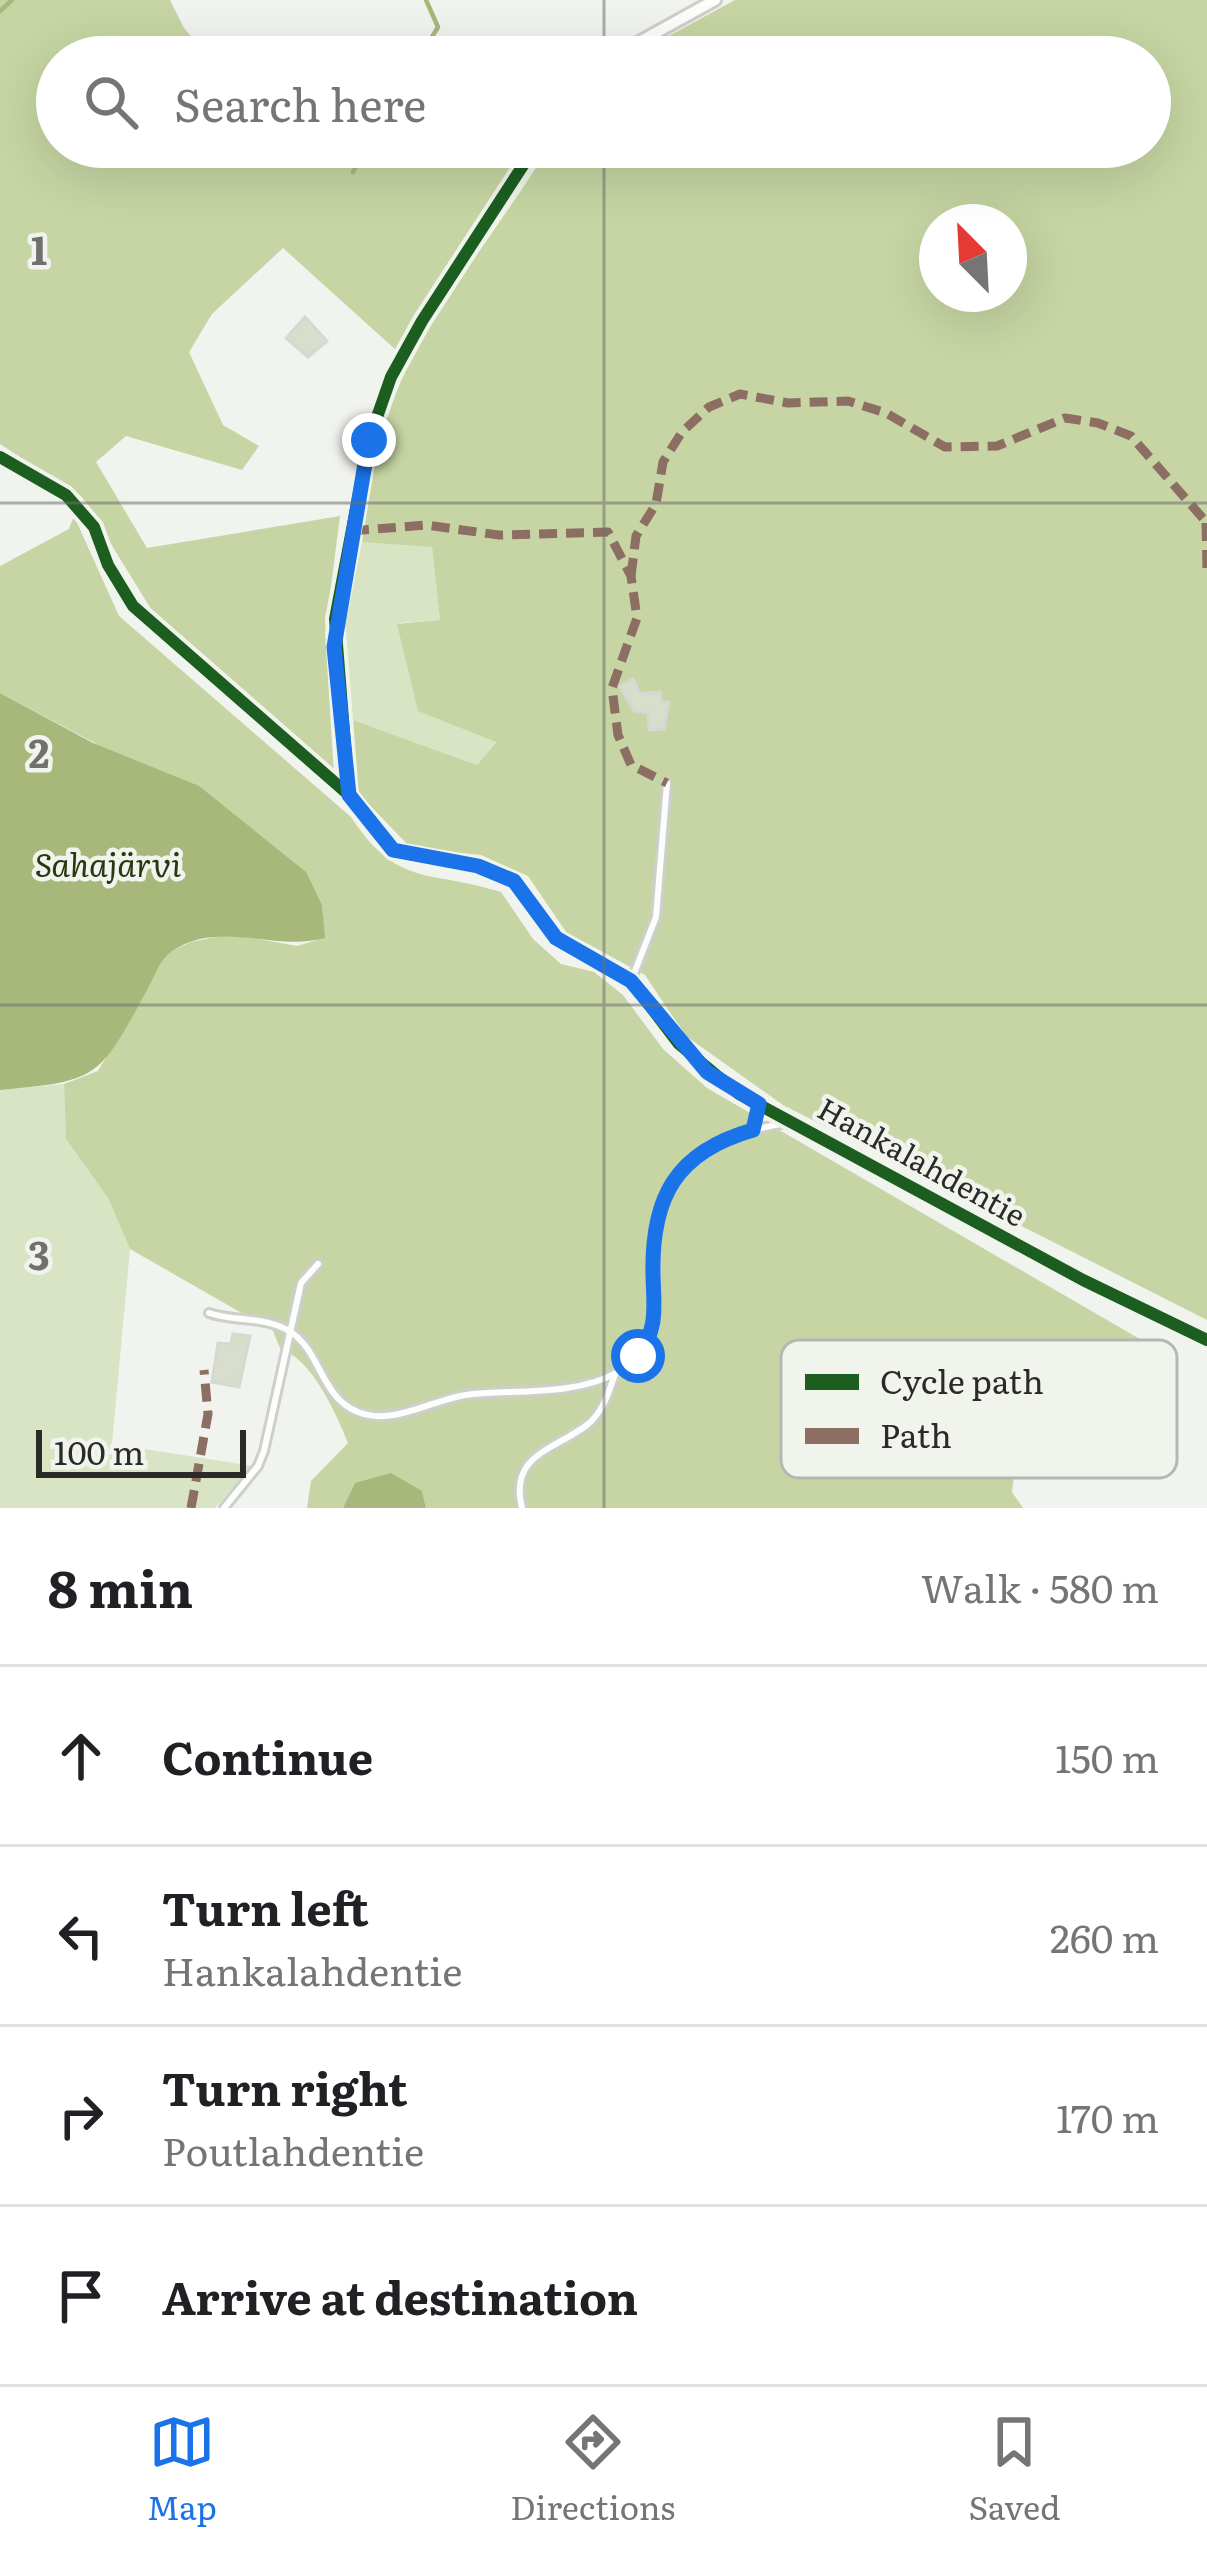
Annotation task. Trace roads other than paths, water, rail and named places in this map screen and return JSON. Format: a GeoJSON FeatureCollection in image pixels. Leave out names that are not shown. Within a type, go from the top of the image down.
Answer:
{"type":"FeatureCollection","features":[{"type":"Feature","properties":{"kind":"street"},"geometry":{"type":"LineString","coordinates":[[650,36],[715,0]]}},
{"type":"Feature","properties":{"kind":"street"},"geometry":{"type":"LineString","coordinates":[[349,795],[335,619],[369,440],[392,377],[422,321],[521,168]]}},
{"type":"Feature","properties":{"kind":"street","name":"Hankalahdentie"},"geometry":{"type":"LineString","coordinates":[[0,457],[67,495],[94,527],[108,565],[133,606],[349,795],[393,850],[498,871],[525,892],[556,938],[631,981],[707,1072],[1083,1280],[1207,1340]]}},
{"type":"Feature","properties":{"kind":"lane"},"geometry":{"type":"LineString","coordinates":[[631,981],[656,917],[667,783]]}},
{"type":"Feature","properties":{"kind":"lane"},"geometry":{"type":"LineString","coordinates":[[753,1130],[759,1104]]}},
{"type":"Feature","properties":{"kind":"lane"},"geometry":{"type":"LineString","coordinates":[[522,1508],[517,1490],[529,1459],[588,1424],[615,1374],[638,1356],[654,1327],[654,1249],[669,1184],[701,1152],[753,1130],[794,1122]]}},
{"type":"Feature","properties":{"kind":"lane"},"geometry":{"type":"LineString","coordinates":[[224,1508],[258,1466],[301,1283],[318,1264]]}},
{"type":"Feature","properties":{"kind":"lane"},"geometry":{"type":"LineString","coordinates":[[209,1313],[269,1322],[292,1332],[342,1403],[382,1418],[458,1395],[562,1387],[615,1374]]}},
{"type":"Feature","properties":{"kind":"water","name":"Sahajärvi"},"geometry":{"type":"Polygon","coordinates":[[[0,693],[93,743],[199,786],[306,872],[322,905],[325,938],[209,937],[190,942],[164,959],[118,1041],[93,1070],[58,1083],[0,1090],[0,693]]]}},
{"type":"Feature","properties":{"kind":"water"},"geometry":{"type":"Polygon","coordinates":[[[391,1473],[422,1491],[426,1508],[343,1508],[355,1483],[391,1473]]]}},
{"type":"Feature","properties":{"kind":"waterway"},"geometry":{"type":"LineString","coordinates":[[0,11],[12,0]]}},
{"type":"Feature","properties":{"kind":"waterway"},"geometry":{"type":"LineString","coordinates":[[426,0],[438,27],[433,36]]}},
{"type":"Feature","properties":{"kind":"waterway"},"geometry":{"type":"LineString","coordinates":[[353,172],[355,168]]}}]}
